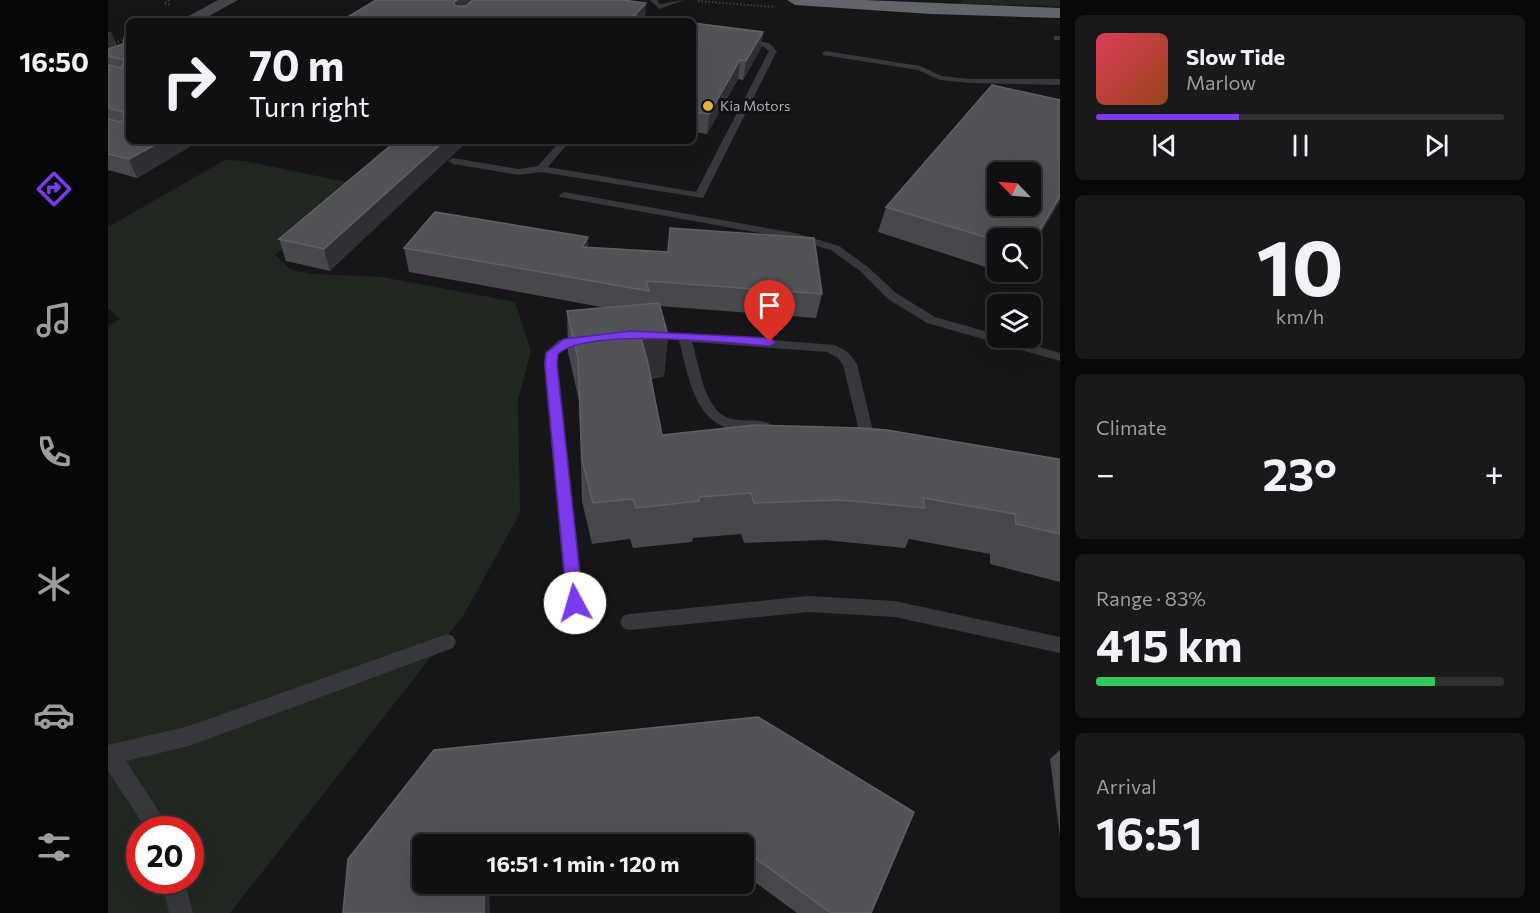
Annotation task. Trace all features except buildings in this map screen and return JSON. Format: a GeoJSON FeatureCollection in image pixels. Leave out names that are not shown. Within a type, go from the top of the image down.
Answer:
{"type":"FeatureCollection","features":[{"type":"Feature","properties":{"kind":"highway"},"geometry":{"type":"LineString","coordinates":[[795,0],[878,6],[1060,13]]}},
{"type":"Feature","properties":{"kind":"highway"},"geometry":{"type":"LineString","coordinates":[[878,6],[916,5],[939,0]]}},
{"type":"Feature","properties":{"kind":"main road"},"geometry":{"type":"LineString","coordinates":[[194,18],[230,0]]}},
{"type":"Feature","properties":{"kind":"lane"},"geometry":{"type":"LineString","coordinates":[[653,0],[658,11],[681,0]]}},
{"type":"Feature","properties":{"kind":"lane"},"geometry":{"type":"LineString","coordinates":[[453,160],[519,172],[541,169],[699,196],[773,51],[766,45],[726,39]]}},
{"type":"Feature","properties":{"kind":"lane"},"geometry":{"type":"LineString","coordinates":[[826,53],[920,68],[940,78],[970,81],[1060,82]]}},
{"type":"Feature","properties":{"kind":"lane"},"geometry":{"type":"LineString","coordinates":[[541,169],[562,144]]}},
{"type":"Feature","properties":{"kind":"lane"},"geometry":{"type":"LineString","coordinates":[[564,195],[795,236],[835,248],[864,269],[892,296],[931,320],[1060,357]]}},
{"type":"Feature","properties":{"kind":"lane"},"geometry":{"type":"LineString","coordinates":[[575,603],[551,365],[552,353],[564,343],[603,337]]}},
{"type":"Feature","properties":{"kind":"lane"},"geometry":{"type":"LineString","coordinates":[[776,427],[726,424],[711,415],[679,337],[813,344],[830,348],[843,355],[850,364],[866,432]]}},
{"type":"Feature","properties":{"kind":"lane"},"geometry":{"type":"LineString","coordinates":[[629,622],[808,604],[895,609],[1060,645]]}},
{"type":"Feature","properties":{"kind":"lane"},"geometry":{"type":"LineString","coordinates":[[151,816],[123,773],[108,755],[189,736],[447,642]]}},
{"type":"Feature","properties":{"kind":"lane"},"geometry":{"type":"LineString","coordinates":[[176,894],[181,913]]}},
{"type":"Feature","properties":{"kind":"path"},"geometry":{"type":"LineString","coordinates":[[108,46],[126,38]]}},
{"type":"Feature","properties":{"kind":"shaded area"},"geometry":{"type":"Polygon","coordinates":[[[964,0],[1060,0],[1060,6],[958,4],[964,0]]]}},
{"type":"Feature","properties":{"kind":"shaded area"},"geometry":{"type":"Polygon","coordinates":[[[225,160],[244,161],[351,183],[324,216],[275,255],[291,270],[313,274],[382,277],[515,302],[531,351],[518,400],[520,513],[463,616],[230,913],[108,913],[108,326],[120,319],[108,308],[108,227],[225,160]]]}},
{"type":"Feature","properties":{"kind":"place","name":"Kia Motors"},"geometry":{"type":"Point","coordinates":[708,106]}},
{"type":"Feature","properties":{"kind":"route"},"geometry":{"type":"LineString","coordinates":[[575,603],[551,365],[552,353],[564,343],[631,335],[770,342]]}}]}
